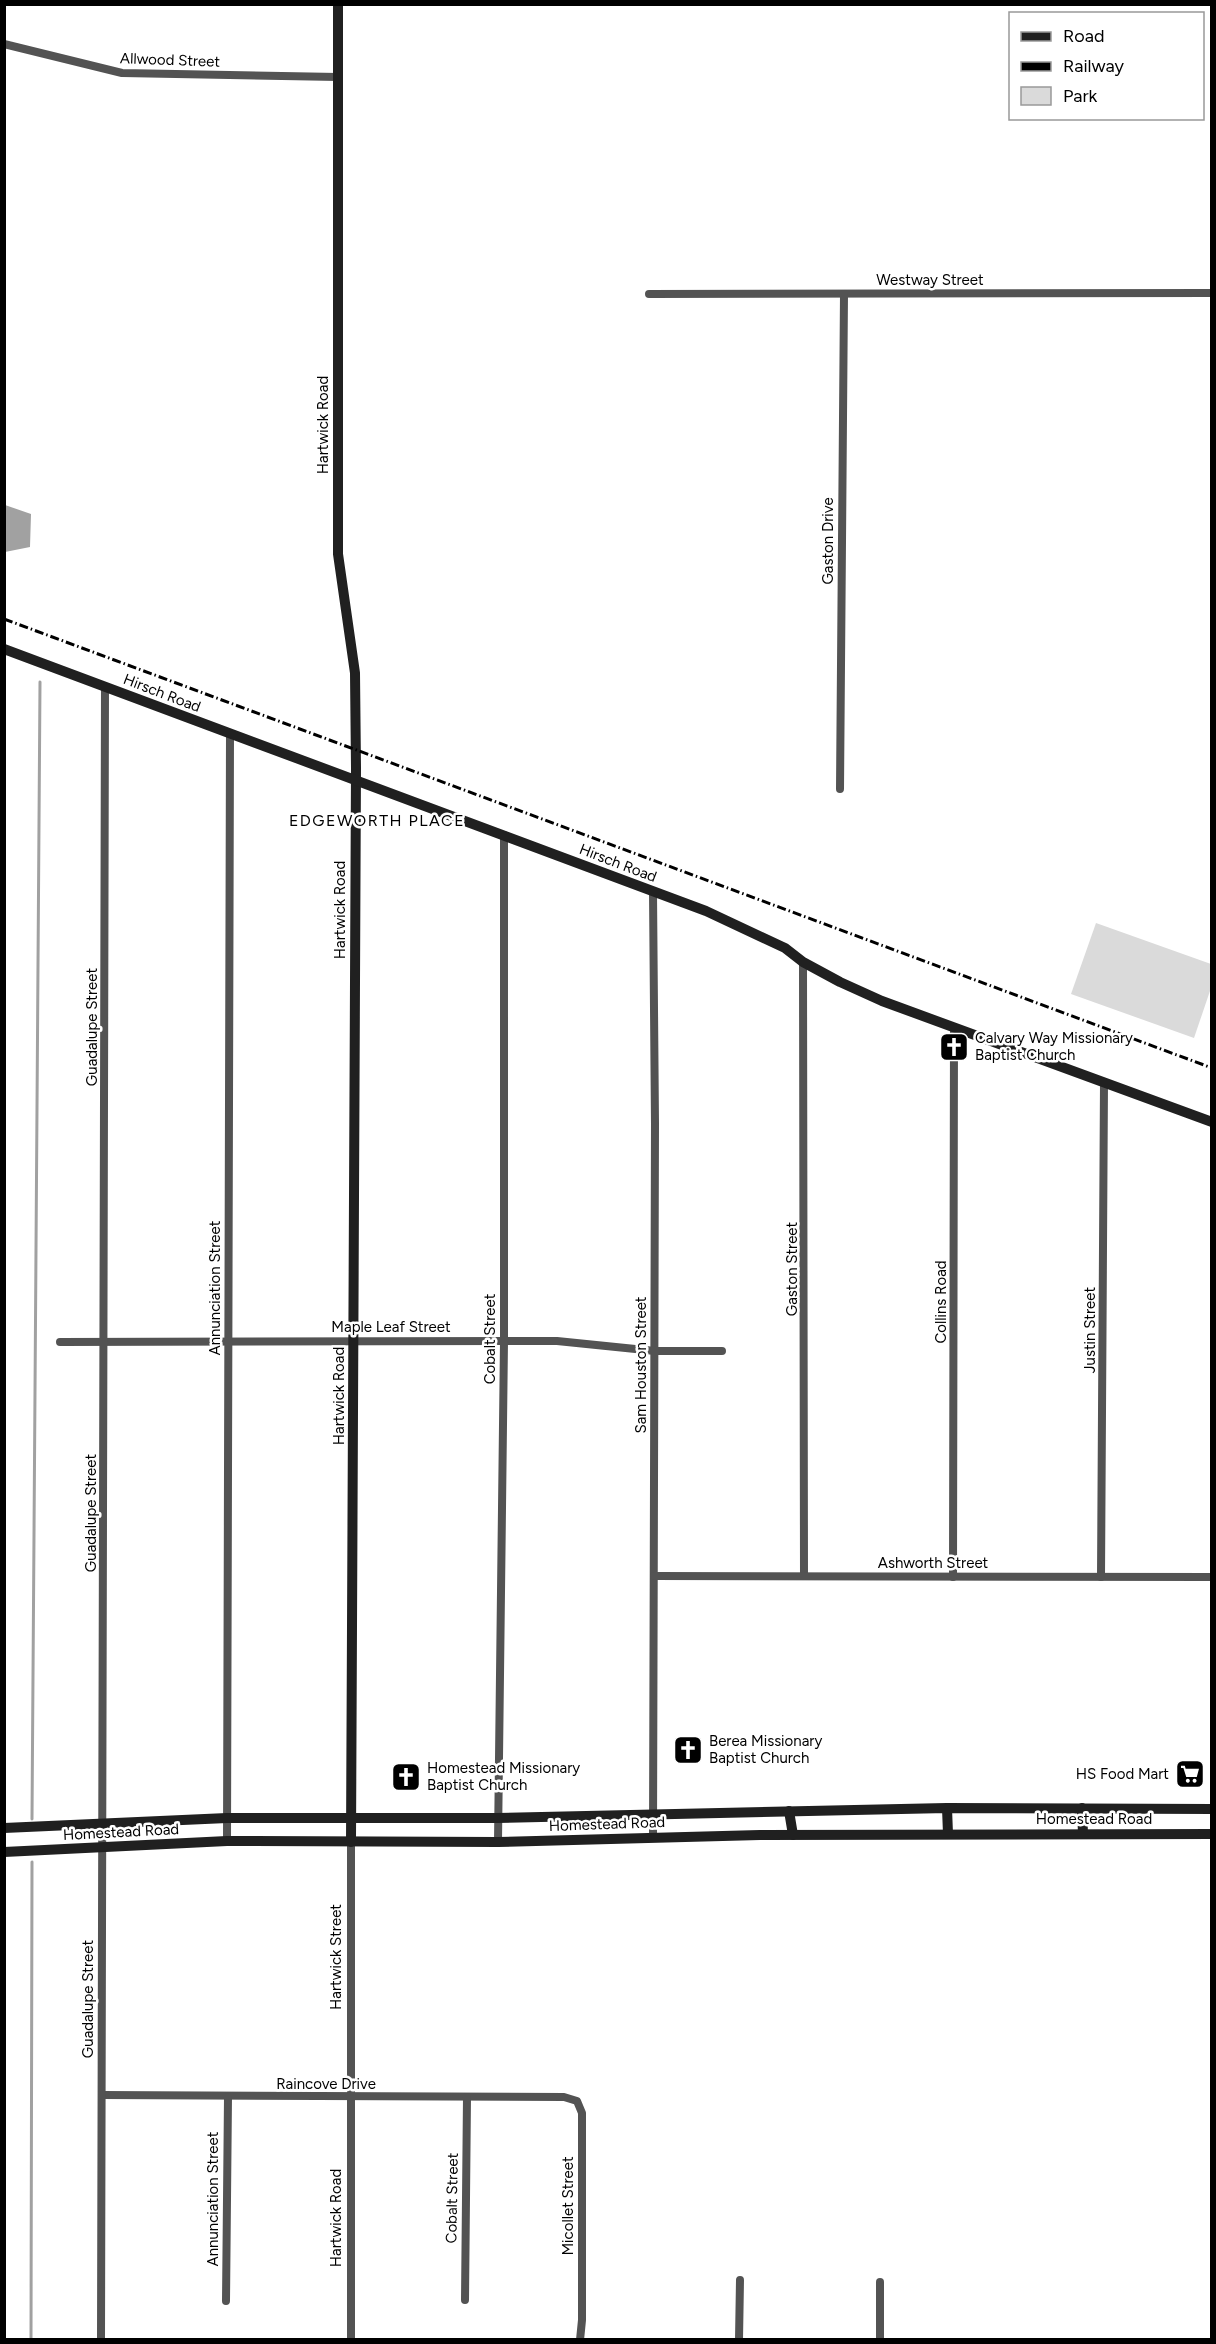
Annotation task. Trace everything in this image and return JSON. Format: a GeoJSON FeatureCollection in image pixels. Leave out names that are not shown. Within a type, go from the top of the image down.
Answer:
{"type":"FeatureCollection","features":[{"type":"Feature","properties":{"kind":"main road","name":"Hartwick Road"},"geometry":{"type":"LineString","coordinates":[[338,4],[338,554],[355,673],[356,782],[350,1817]]}},
{"type":"Feature","properties":{"kind":"main road","name":"Hirsch Road"},"geometry":{"type":"LineString","coordinates":[[4,649],[706,912],[785,948],[804,962],[840,982],[954,1028],[1212,1122]]}},
{"type":"Feature","properties":{"kind":"main road","name":"Homestead Road"},"geometry":{"type":"LineString","coordinates":[[4,1828],[227,1818],[497,1818],[947,1808],[1212,1809]]}},
{"type":"Feature","properties":{"kind":"main road"},"geometry":{"type":"LineString","coordinates":[[947,1808],[948,1834]]}},
{"type":"Feature","properties":{"kind":"main road"},"geometry":{"type":"LineString","coordinates":[[1082,1808],[1083,1834]]}},
{"type":"Feature","properties":{"kind":"main road"},"geometry":{"type":"LineString","coordinates":[[789,1810],[793,1834]]}},
{"type":"Feature","properties":{"kind":"main road","name":"Hartwick Street"},"geometry":{"type":"LineString","coordinates":[[350,1817],[351,1842]]}},
{"type":"Feature","properties":{"kind":"main road","name":"Homestead Road"},"geometry":{"type":"LineString","coordinates":[[4,1852],[227,1841],[498,1842],[793,1834],[1212,1834]]}},
{"type":"Feature","properties":{"kind":"street","name":"Allwood Street"},"geometry":{"type":"LineString","coordinates":[[4,44],[122,73],[338,77]]}},
{"type":"Feature","properties":{"kind":"street","name":"Westway Street"},"geometry":{"type":"LineString","coordinates":[[649,294],[1212,293]]}},
{"type":"Feature","properties":{"kind":"street","name":"Gaston Drive"},"geometry":{"type":"LineString","coordinates":[[840,789],[844,294]]}},
{"type":"Feature","properties":{"kind":"street","name":"Guadalupe Street"},"geometry":{"type":"LineString","coordinates":[[101,2340],[105,687]]}},
{"type":"Feature","properties":{"kind":"street","name":"Annunciation Street"},"geometry":{"type":"LineString","coordinates":[[227,1841],[230,735]]}},
{"type":"Feature","properties":{"kind":"street","name":"Cobalt Street"},"geometry":{"type":"LineString","coordinates":[[498,1842],[504,1341],[504,835]]}},
{"type":"Feature","properties":{"kind":"street","name":"Sam Houston Street"},"geometry":{"type":"LineString","coordinates":[[653,893],[655,1351],[653,1838]]}},
{"type":"Feature","properties":{"kind":"street","name":"Gaston Street"},"geometry":{"type":"LineString","coordinates":[[804,962],[804,1576]]}},
{"type":"Feature","properties":{"kind":"street","name":"Collins Road"},"geometry":{"type":"LineString","coordinates":[[953,1577],[954,1028]]}},
{"type":"Feature","properties":{"kind":"street","name":"Justin Street"},"geometry":{"type":"LineString","coordinates":[[1101,1577],[1104,1083]]}},
{"type":"Feature","properties":{"kind":"street","name":"Maple Leaf Street"},"geometry":{"type":"LineString","coordinates":[[60,1342],[557,1341],[655,1351],[722,1350]]}},
{"type":"Feature","properties":{"kind":"street","name":"Ashworth Street"},"geometry":{"type":"LineString","coordinates":[[654,1576],[1212,1577]]}},
{"type":"Feature","properties":{"kind":"street","name":"Hartwick Street"},"geometry":{"type":"LineString","coordinates":[[351,1842],[351,2098]]}},
{"type":"Feature","properties":{"kind":"street","name":"Raincove Drive"},"geometry":{"type":"LineString","coordinates":[[102,2095],[351,2098],[550,2097]]}},
{"type":"Feature","properties":{"kind":"street","name":"Annunciation Street"},"geometry":{"type":"LineString","coordinates":[[226,2301],[228,2097]]}},
{"type":"Feature","properties":{"kind":"street","name":"Cobalt Street"},"geometry":{"type":"LineString","coordinates":[[465,2300],[467,2097]]}},
{"type":"Feature","properties":{"kind":"street","name":"Micollet Street"},"geometry":{"type":"LineString","coordinates":[[550,2097],[564,2097],[577,2101],[582,2113],[582,2320],[580,2340]]}},
{"type":"Feature","properties":{"kind":"street","name":"Hartwick Road"},"geometry":{"type":"LineString","coordinates":[[351,2098],[351,2340]]}},
{"type":"Feature","properties":{"kind":"street"},"geometry":{"type":"LineString","coordinates":[[740,2280],[740,2340]]}},
{"type":"Feature","properties":{"kind":"street"},"geometry":{"type":"LineString","coordinates":[[880,2282],[880,2340]]}},
{"type":"Feature","properties":{"kind":"green space"},"geometry":{"type":"Polygon","coordinates":[[[1096,923],[1211,964],[1211,988],[1194,1038],[1071,994],[1096,923]]]}},
{"type":"Feature","properties":{"kind":"shaded area"},"geometry":{"type":"Polygon","coordinates":[[[5,505],[31,514],[30,547],[5,552],[5,505]]]}},
{"type":"Feature","properties":{"kind":"waterway"},"geometry":{"type":"LineString","coordinates":[[32,1819],[40,682]]}},
{"type":"Feature","properties":{"kind":"waterway"},"geometry":{"type":"LineString","coordinates":[[31,2340],[32,1862]]}},
{"type":"Feature","properties":{"kind":"railway"},"geometry":{"type":"LineString","coordinates":[[4,619],[1212,1068]]}},
{"type":"Feature","properties":{"kind":"place","name":"Calvary Way Missionary Baptist Church"},"geometry":{"type":"Point","coordinates":[954,1047]}},
{"type":"Feature","properties":{"kind":"place","name":"Berea Missionary Baptist Church"},"geometry":{"type":"Point","coordinates":[688,1750]}},
{"type":"Feature","properties":{"kind":"place","name":"HS Food Mart"},"geometry":{"type":"Point","coordinates":[1190,1774]}},
{"type":"Feature","properties":{"kind":"place","name":"Homestead Missionary Baptist Church"},"geometry":{"type":"Point","coordinates":[406,1777]}},
{"type":"Feature","properties":{"kind":"district","name":"EDGEWORTH PLACE"},"geometry":{"type":"Point","coordinates":[377,820]}}]}
